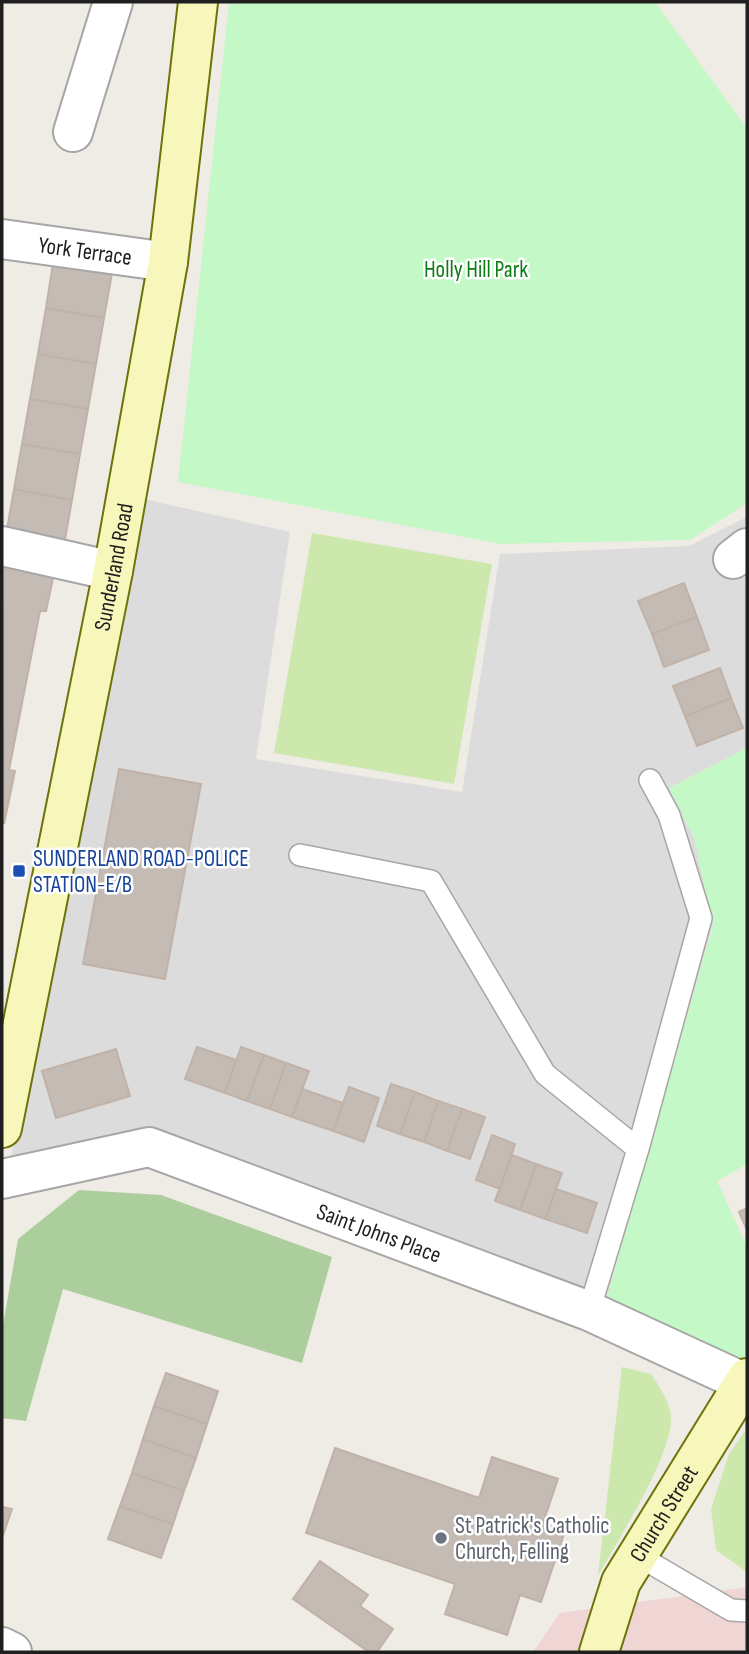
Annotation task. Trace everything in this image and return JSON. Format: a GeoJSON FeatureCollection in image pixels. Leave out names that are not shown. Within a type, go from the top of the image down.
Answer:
{"type":"FeatureCollection","features":[{"type":"Feature","properties":{"kind":"main road","name":"Sunderland Road"},"geometry":{"type":"LineString","coordinates":[[2,1128],[113,570],[168,262],[198,2]]}},
{"type":"Feature","properties":{"kind":"main road","name":"Church Street"},"geometry":{"type":"LineString","coordinates":[[599,1652],[621,1582],[745,1380]]}},
{"type":"Feature","properties":{"kind":"street"},"geometry":{"type":"LineString","coordinates":[[73,132],[114,2]]}},
{"type":"Feature","properties":{"kind":"street","name":"York Terrace"},"geometry":{"type":"LineString","coordinates":[[2,239],[168,262]]}},
{"type":"Feature","properties":{"kind":"street"},"geometry":{"type":"LineString","coordinates":[[2,546],[113,570]]}},
{"type":"Feature","properties":{"kind":"street","name":"Saint Johns Place"},"geometry":{"type":"LineString","coordinates":[[2,1179],[149,1147],[589,1311],[745,1380]]}},
{"type":"Feature","properties":{"kind":"street"},"geometry":{"type":"LineString","coordinates":[[2,1647],[12,1652]]}},
{"type":"Feature","properties":{"kind":"lane"},"geometry":{"type":"LineString","coordinates":[[589,1311],[638,1149],[701,918],[669,815],[650,780]]}},
{"type":"Feature","properties":{"kind":"lane"},"geometry":{"type":"LineString","coordinates":[[300,855],[431,881],[545,1074],[638,1149]]}},
{"type":"Feature","properties":{"kind":"lane"},"geometry":{"type":"LineString","coordinates":[[638,1555],[730,1610],[747,1611]]}},
{"type":"Feature","properties":{"kind":"shaded area"},"geometry":{"type":"Polygon","coordinates":[[[144,499],[290,532],[256,759],[462,792],[500,554],[689,546],[747,517],[747,748],[669,788],[694,838],[713,924],[604,1307],[150,1136],[9,1166],[144,499]]]}},
{"type":"Feature","properties":{"kind":"shaded area"},"geometry":{"type":"Polygon","coordinates":[[[747,1587],[747,1652],[533,1652],[560,1613],[747,1587]]]}},
{"type":"Feature","properties":{"kind":"green space","name":"Holly Hill Park"},"geometry":{"type":"Polygon","coordinates":[[[229,2],[655,2],[747,128],[747,503],[690,540],[501,544],[178,482],[229,2]]]}},
{"type":"Feature","properties":{"kind":"green space"},"geometry":{"type":"Polygon","coordinates":[[[312,533],[492,564],[454,784],[274,753],[312,533]]]}},
{"type":"Feature","properties":{"kind":"green space"},"geometry":{"type":"Polygon","coordinates":[[[747,748],[747,1164],[717,1181],[747,1247],[747,1363],[604,1307],[713,925],[694,838],[669,788],[747,748]]]}},
{"type":"Feature","properties":{"kind":"green space"},"geometry":{"type":"Polygon","coordinates":[[[79,1190],[161,1195],[332,1257],[302,1363],[63,1289],[26,1421],[2,1418],[2,1331],[18,1239],[79,1190]]]}},
{"type":"Feature","properties":{"kind":"green space"},"geometry":{"type":"Polygon","coordinates":[[[622,1367],[651,1374],[667,1401],[671,1418],[669,1434],[654,1475],[598,1576],[622,1367]]]}},
{"type":"Feature","properties":{"kind":"green space"},"geometry":{"type":"Polygon","coordinates":[[[747,1428],[747,1572],[716,1550],[711,1509],[729,1454],[747,1428]]]}},
{"type":"Feature","properties":{"kind":"building"},"geometry":{"type":"Polygon","coordinates":[[[53,263],[112,273],[104,318],[46,308],[53,263]]]}},
{"type":"Feature","properties":{"kind":"building"},"geometry":{"type":"Polygon","coordinates":[[[46,308],[104,318],[96,364],[38,354],[46,308]]]}},
{"type":"Feature","properties":{"kind":"building"},"geometry":{"type":"Polygon","coordinates":[[[38,354],[96,364],[88,409],[30,399],[38,354]]]}},
{"type":"Feature","properties":{"kind":"building"},"geometry":{"type":"Polygon","coordinates":[[[30,399],[88,409],[80,454],[22,444],[30,399]]]}},
{"type":"Feature","properties":{"kind":"building"},"geometry":{"type":"Polygon","coordinates":[[[22,444],[80,454],[72,500],[14,489],[22,444]]]}},
{"type":"Feature","properties":{"kind":"building"},"geometry":{"type":"Polygon","coordinates":[[[14,489],[72,500],[64,545],[6,535],[14,489]]]}},
{"type":"Feature","properties":{"kind":"building"},"geometry":{"type":"Polygon","coordinates":[[[2,559],[55,569],[46,611],[40,611],[9,770],[15,771],[4,824],[2,559]]]}},
{"type":"Feature","properties":{"kind":"building"},"geometry":{"type":"Polygon","coordinates":[[[684,583],[697,617],[652,634],[638,601],[684,583]]]}},
{"type":"Feature","properties":{"kind":"building"},"geometry":{"type":"Polygon","coordinates":[[[697,617],[709,650],[664,667],[652,634],[697,617]]]}},
{"type":"Feature","properties":{"kind":"building"},"geometry":{"type":"Polygon","coordinates":[[[720,668],[731,698],[685,716],[673,686],[720,668]]]}},
{"type":"Feature","properties":{"kind":"building"},"geometry":{"type":"Polygon","coordinates":[[[731,698],[743,728],[697,746],[685,716],[731,698]]]}},
{"type":"Feature","properties":{"kind":"building"},"geometry":{"type":"Polygon","coordinates":[[[119,769],[201,784],[165,979],[83,964],[119,769]]]}},
{"type":"Feature","properties":{"kind":"building"},"geometry":{"type":"Polygon","coordinates":[[[197,1047],[236,1060],[225,1093],[185,1079],[197,1047]]]}},
{"type":"Feature","properties":{"kind":"building"},"geometry":{"type":"Polygon","coordinates":[[[241,1047],[264,1055],[247,1101],[225,1093],[241,1047]]]}},
{"type":"Feature","properties":{"kind":"building"},"geometry":{"type":"Polygon","coordinates":[[[116,1049],[130,1096],[56,1118],[42,1071],[116,1049]]]}},
{"type":"Feature","properties":{"kind":"building"},"geometry":{"type":"Polygon","coordinates":[[[264,1055],[286,1063],[270,1109],[247,1101],[264,1055]]]}},
{"type":"Feature","properties":{"kind":"building"},"geometry":{"type":"Polygon","coordinates":[[[286,1063],[309,1071],[292,1117],[270,1109],[286,1063]]]}},
{"type":"Feature","properties":{"kind":"building"},"geometry":{"type":"Polygon","coordinates":[[[391,1084],[415,1092],[400,1134],[377,1126],[391,1084]]]}},
{"type":"Feature","properties":{"kind":"building"},"geometry":{"type":"Polygon","coordinates":[[[349,1087],[379,1098],[364,1142],[333,1131],[349,1087]]]}},
{"type":"Feature","properties":{"kind":"building"},"geometry":{"type":"Polygon","coordinates":[[[302,1089],[343,1103],[333,1131],[292,1117],[302,1089]]]}},
{"type":"Feature","properties":{"kind":"building"},"geometry":{"type":"Polygon","coordinates":[[[415,1092],[438,1101],[424,1142],[400,1134],[415,1092]]]}},
{"type":"Feature","properties":{"kind":"building"},"geometry":{"type":"Polygon","coordinates":[[[438,1101],[462,1109],[447,1151],[424,1142],[438,1101]]]}},
{"type":"Feature","properties":{"kind":"building"},"geometry":{"type":"Polygon","coordinates":[[[462,1109],[485,1117],[470,1159],[447,1151],[462,1109]]]}},
{"type":"Feature","properties":{"kind":"building"},"geometry":{"type":"Polygon","coordinates":[[[492,1135],[515,1144],[500,1189],[476,1180],[492,1135]]]}},
{"type":"Feature","properties":{"kind":"building"},"geometry":{"type":"Polygon","coordinates":[[[512,1155],[536,1164],[520,1210],[495,1201],[512,1155]]]}},
{"type":"Feature","properties":{"kind":"building"},"geometry":{"type":"Polygon","coordinates":[[[536,1164],[562,1173],[545,1219],[520,1210],[536,1164]]]}},
{"type":"Feature","properties":{"kind":"building"},"geometry":{"type":"Polygon","coordinates":[[[556,1189],[597,1203],[587,1233],[545,1219],[556,1189]]]}},
{"type":"Feature","properties":{"kind":"building"},"geometry":{"type":"Polygon","coordinates":[[[747,1208],[747,1230],[739,1212],[747,1208]]]}},
{"type":"Feature","properties":{"kind":"building"},"geometry":{"type":"Polygon","coordinates":[[[166,1373],[218,1391],[207,1424],[154,1406],[166,1373]]]}},
{"type":"Feature","properties":{"kind":"building"},"geometry":{"type":"Polygon","coordinates":[[[154,1406],[207,1424],[196,1458],[143,1439],[154,1406]]]}},
{"type":"Feature","properties":{"kind":"building"},"geometry":{"type":"Polygon","coordinates":[[[143,1439],[196,1458],[184,1491],[132,1473],[143,1439]]]}},
{"type":"Feature","properties":{"kind":"building","name":"St Patrick's Catholic Church, Felling"},"geometry":{"type":"Polygon","coordinates":[[[335,1448],[479,1498],[492,1457],[558,1479],[543,1523],[565,1531],[541,1602],[520,1595],[507,1635],[445,1614],[455,1584],[306,1533],[335,1448]]]}},
{"type":"Feature","properties":{"kind":"building"},"geometry":{"type":"Polygon","coordinates":[[[132,1473],[184,1491],[173,1524],[120,1506],[132,1473]]]}},
{"type":"Feature","properties":{"kind":"building"},"geometry":{"type":"Polygon","coordinates":[[[120,1506],[173,1524],[161,1558],[108,1539],[120,1506]]]}},
{"type":"Feature","properties":{"kind":"building"},"geometry":{"type":"Polygon","coordinates":[[[2,1507],[12,1509],[2,1538],[2,1507]]]}},
{"type":"Feature","properties":{"kind":"building"},"geometry":{"type":"Polygon","coordinates":[[[320,1561],[368,1595],[360,1606],[393,1629],[377,1652],[369,1652],[293,1599],[320,1561]]]}},
{"type":"Feature","properties":{"kind":"place","name":"SUNDERLAND ROAD-POLICE STATION-E/B"},"geometry":{"type":"Point","coordinates":[19,871]}},
{"type":"Feature","properties":{"kind":"place","name":"St Patrick's Catholic Church, Felling"},"geometry":{"type":"Point","coordinates":[441,1538]}}]}
